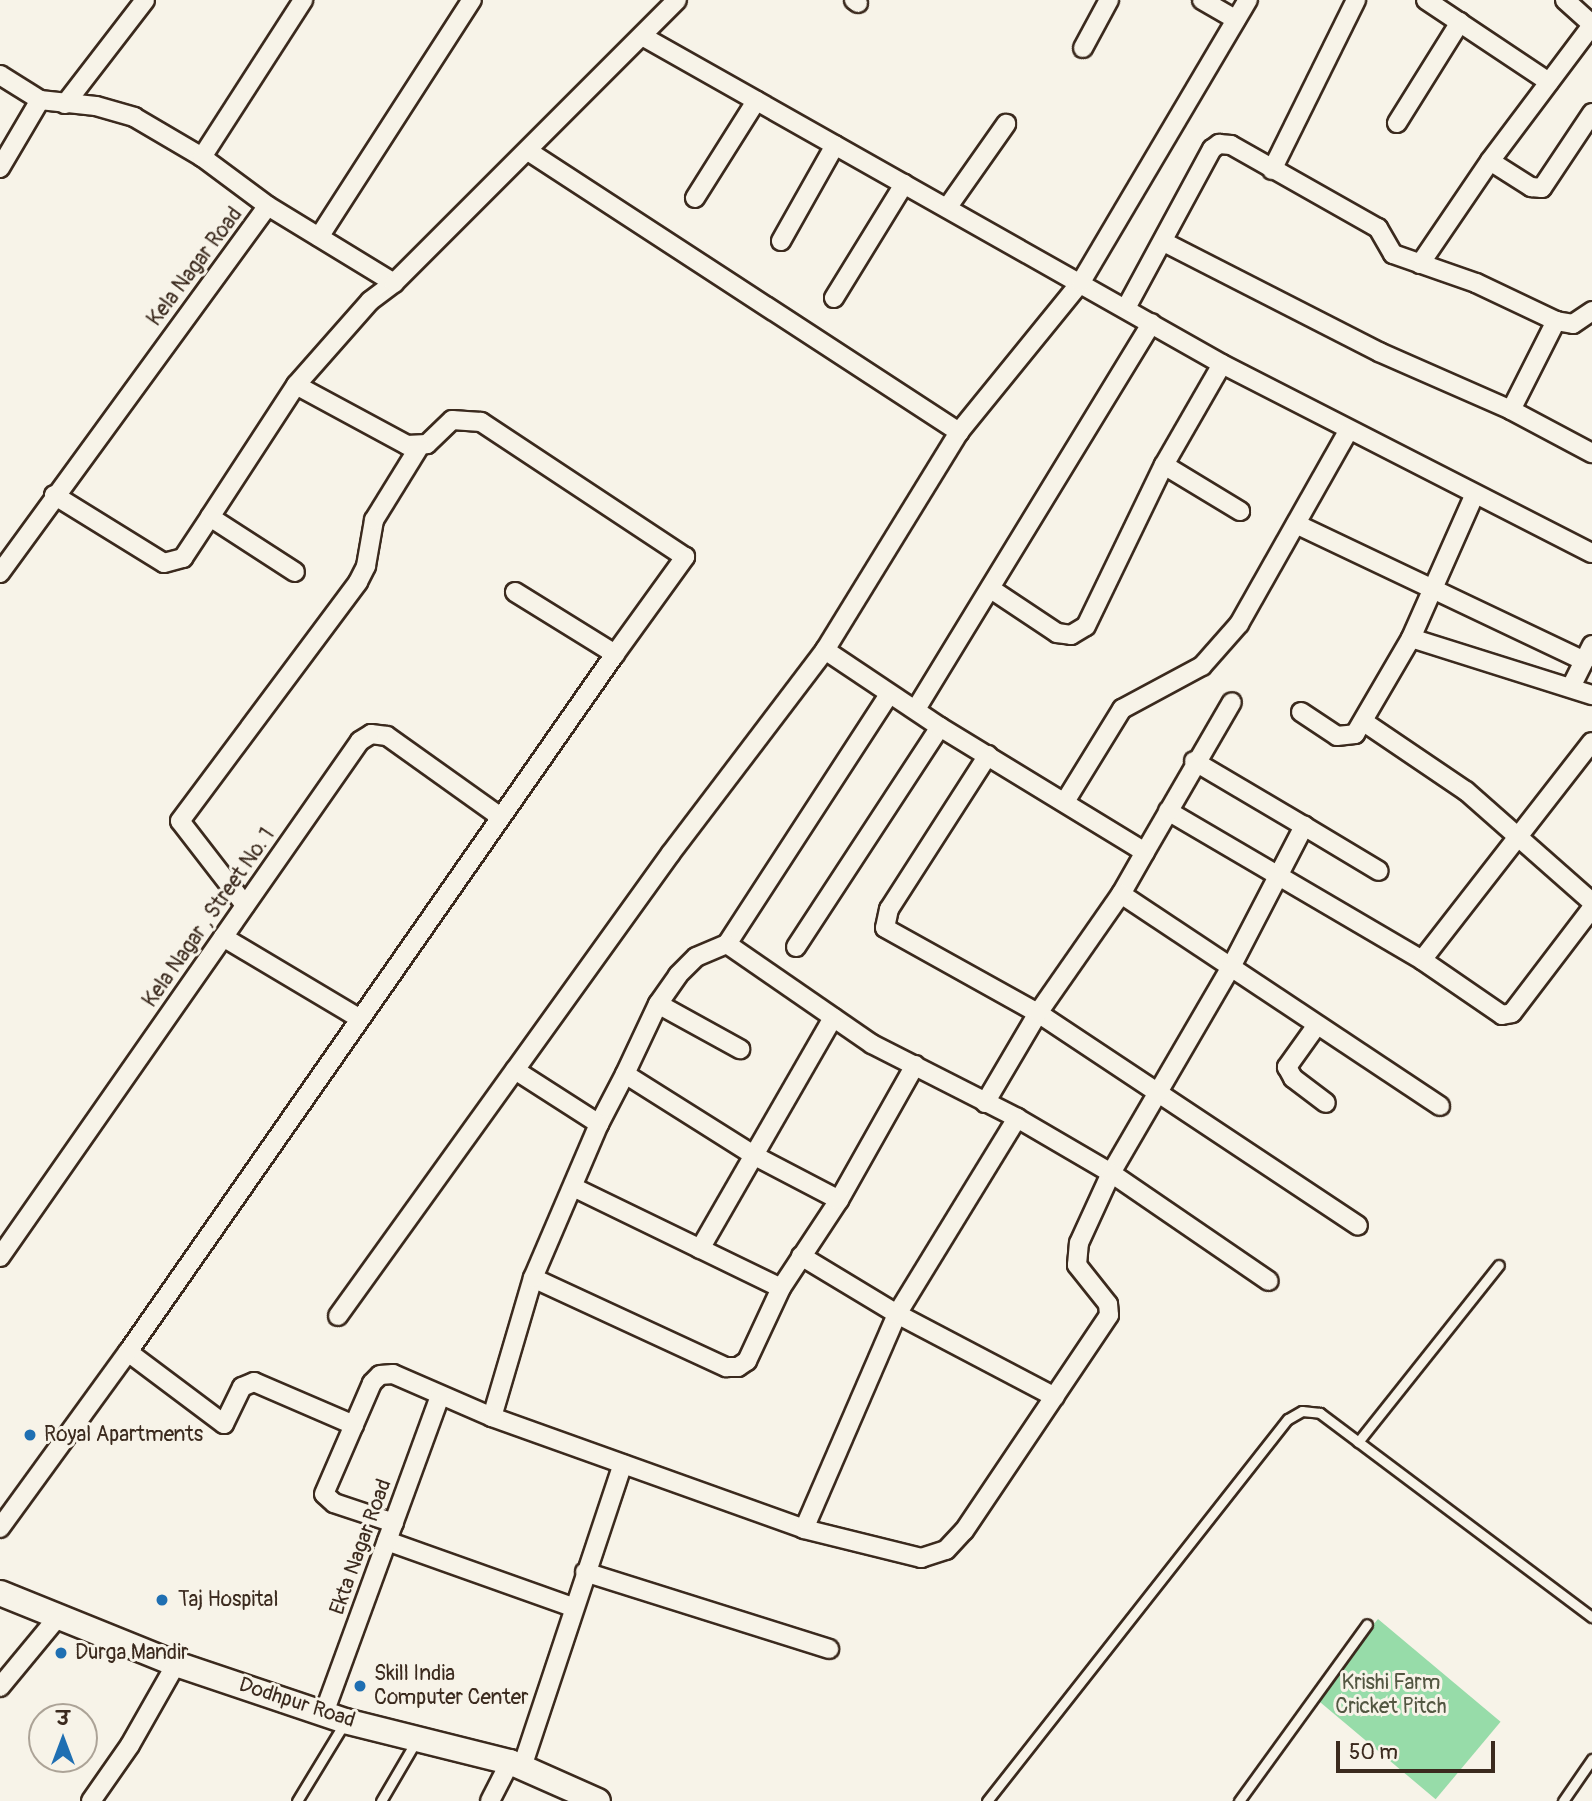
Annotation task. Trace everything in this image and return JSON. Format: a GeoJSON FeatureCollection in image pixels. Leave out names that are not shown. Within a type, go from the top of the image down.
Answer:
{"type":"FeatureCollection","features":[{"type":"Feature","properties":{"kind":"street"},"geometry":{"type":"LineString","coordinates":[[65,104],[145,0]]}},
{"type":"Feature","properties":{"kind":"street"},"geometry":{"type":"LineString","coordinates":[[319,237],[471,0]]}},
{"type":"Feature","properties":{"kind":"street"},"geometry":{"type":"LineString","coordinates":[[54,495],[164,563],[183,558],[296,385],[361,310],[394,283],[677,0]]}},
{"type":"Feature","properties":{"kind":"street"},"geometry":{"type":"LineString","coordinates":[[1083,48],[1109,0]]}},
{"type":"Feature","properties":{"kind":"street"},"geometry":{"type":"LineString","coordinates":[[1202,0],[1236,20]]}},
{"type":"Feature","properties":{"kind":"street"},"geometry":{"type":"LineString","coordinates":[[338,1316],[671,853],[825,650],[958,432],[1082,282],[1248,0]]}},
{"type":"Feature","properties":{"kind":"street"},"geometry":{"type":"LineString","coordinates":[[1272,170],[1356,0]]}},
{"type":"Feature","properties":{"kind":"street"},"geometry":{"type":"LineString","coordinates":[[1426,0],[1549,82]]}},
{"type":"Feature","properties":{"kind":"street"},"geometry":{"type":"LineString","coordinates":[[1420,264],[1490,161],[1592,25],[1565,0]]}},
{"type":"Feature","properties":{"kind":"street"},"geometry":{"type":"LineString","coordinates":[[202,157],[294,3]]}},
{"type":"Feature","properties":{"kind":"street"},"geometry":{"type":"LineString","coordinates":[[1397,123],[1460,22]]}},
{"type":"Feature","properties":{"kind":"street"},"geometry":{"type":"LineString","coordinates":[[642,36],[1082,282],[1222,364],[1474,496],[1592,553]]}},
{"type":"Feature","properties":{"kind":"street"},"geometry":{"type":"LineString","coordinates":[[0,75],[40,100],[0,168]]}},
{"type":"Feature","properties":{"kind":"street","name":"Kela Nagar Road"},"geometry":{"type":"LineString","coordinates":[[0,573],[54,495],[268,206],[202,157],[134,117],[96,106],[40,100]]}},
{"type":"Feature","properties":{"kind":"street"},"geometry":{"type":"LineString","coordinates":[[695,198],[756,100]]}},
{"type":"Feature","properties":{"kind":"street"},"geometry":{"type":"LineString","coordinates":[[1490,161],[1531,187],[1542,188],[1592,113]]}},
{"type":"Feature","properties":{"kind":"street"},"geometry":{"type":"LineString","coordinates":[[947,208],[1006,124]]}},
{"type":"Feature","properties":{"kind":"street"},"geometry":{"type":"LineString","coordinates":[[781,241],[835,145]]}},
{"type":"Feature","properties":{"kind":"street"},"geometry":{"type":"LineString","coordinates":[[1126,308],[1212,149],[1231,145],[1378,228],[1392,254],[1476,283],[1556,321],[1573,324],[1592,311]]}},
{"type":"Feature","properties":{"kind":"street"},"geometry":{"type":"LineString","coordinates":[[528,151],[958,432]]}},
{"type":"Feature","properties":{"kind":"street"},"geometry":{"type":"LineString","coordinates":[[834,298],[904,184]]}},
{"type":"Feature","properties":{"kind":"street"},"geometry":{"type":"LineString","coordinates":[[268,206],[394,283]]}},
{"type":"Feature","properties":{"kind":"street"},"geometry":{"type":"LineString","coordinates":[[1164,242],[1379,352],[1511,410],[1592,453]]}},
{"type":"Feature","properties":{"kind":"street"},"geometry":{"type":"LineString","coordinates":[[1511,410],[1556,321]]}},
{"type":"Feature","properties":{"kind":"street"},"geometry":{"type":"LineString","coordinates":[[916,709],[1152,323]]}},
{"type":"Feature","properties":{"kind":"street"},"geometry":{"type":"LineString","coordinates":[[991,589],[1057,633],[1072,635],[1086,626],[1164,465],[1222,364]]}},
{"type":"Feature","properties":{"kind":"street"},"geometry":{"type":"LineString","coordinates":[[296,385],[407,445],[419,447]]}},
{"type":"Feature","properties":{"kind":"street"},"geometry":{"type":"LineString","coordinates":[[0,1528],[128,1352],[499,816],[549,753],[615,654],[685,557],[481,422],[452,420],[419,447],[374,520],[366,566],[358,582],[180,821],[245,905]]}},
{"type":"Feature","properties":{"kind":"street"},"geometry":{"type":"LineString","coordinates":[[1066,800],[1108,725],[1122,709],[1176,682],[1218,650],[1239,624],[1348,431]]}},
{"type":"Feature","properties":{"kind":"street"},"geometry":{"type":"LineString","coordinates":[[1164,465],[1240,511]]}},
{"type":"Feature","properties":{"kind":"street"},"geometry":{"type":"LineString","coordinates":[[1301,712],[1346,738],[1364,722],[1411,638],[1431,585],[1474,496]]}},
{"type":"Feature","properties":{"kind":"street"},"geometry":{"type":"LineString","coordinates":[[210,517],[295,572]]}},
{"type":"Feature","properties":{"kind":"street"},"geometry":{"type":"LineString","coordinates":[[1296,524],[1588,653],[1571,687]]}},
{"type":"Feature","properties":{"kind":"street"},"geometry":{"type":"LineString","coordinates":[[515,592],[615,654]]}},
{"type":"Feature","properties":{"kind":"street"},"geometry":{"type":"LineString","coordinates":[[1411,638],[1592,695]]}},
{"type":"Feature","properties":{"kind":"street"},"geometry":{"type":"LineString","coordinates":[[825,650],[889,695],[1066,800],[1145,852]]}},
{"type":"Feature","properties":{"kind":"street"},"geometry":{"type":"LineString","coordinates":[[492,1417],[533,1279],[599,1124],[658,1004],[696,957],[727,944],[889,695]]}},
{"type":"Feature","properties":{"kind":"street"},"geometry":{"type":"LineString","coordinates":[[985,1102],[1038,1013],[1121,894],[1194,761],[1233,702]]}},
{"type":"Feature","properties":{"kind":"street"},"geometry":{"type":"LineString","coordinates":[[1364,722],[1465,791],[1519,835],[1592,902]]}},
{"type":"Feature","properties":{"kind":"street"},"geometry":{"type":"LineString","coordinates":[[796,947],[940,727]]}},
{"type":"Feature","properties":{"kind":"street","name":"Kela Nagar , Street No. 1"},"geometry":{"type":"LineString","coordinates":[[0,1257],[360,741],[371,734],[387,736],[499,816]]}},
{"type":"Feature","properties":{"kind":"street"},"geometry":{"type":"LineString","coordinates":[[1422,960],[1592,742]]}},
{"type":"Feature","properties":{"kind":"street"},"geometry":{"type":"LineString","coordinates":[[988,755],[889,909],[885,928],[1038,1013],[1358,1226]]}},
{"type":"Feature","properties":{"kind":"street"},"geometry":{"type":"LineString","coordinates":[[1194,761],[1379,871]]}},
{"type":"Feature","properties":{"kind":"street"},"geometry":{"type":"LineString","coordinates":[[1168,811],[1422,960],[1493,1012],[1512,1013],[1592,908]]}},
{"type":"Feature","properties":{"kind":"street"},"geometry":{"type":"LineString","coordinates":[[394,1522],[334,1503],[324,1494],[372,1383],[380,1375],[393,1374],[492,1417],[804,1529],[899,1556],[921,1558],[946,1550],[964,1531],[1109,1315],[1108,1304],[1077,1265],[1079,1243],[1111,1173],[1156,1090],[1233,965],[1280,879],[1304,826]]}},
{"type":"Feature","properties":{"kind":"street"},"geometry":{"type":"LineString","coordinates":[[1121,894],[1233,965],[1317,1025],[1440,1106]]}},
{"type":"Feature","properties":{"kind":"street"},"geometry":{"type":"LineString","coordinates":[[223,937],[359,1018]]}},
{"type":"Feature","properties":{"kind":"street"},"geometry":{"type":"LineString","coordinates":[[727,944],[833,1018],[915,1065],[1017,1118],[1111,1173],[1269,1281]]}},
{"type":"Feature","properties":{"kind":"street"},"geometry":{"type":"LineString","coordinates":[[658,1004],[740,1049]]}},
{"type":"Feature","properties":{"kind":"street"},"geometry":{"type":"LineString","coordinates":[[701,1249],[833,1018]]}},
{"type":"Feature","properties":{"kind":"street"},"geometry":{"type":"LineString","coordinates":[[1317,1025],[1287,1067],[1293,1078],[1326,1103]]}},
{"type":"Feature","properties":{"kind":"street"},"geometry":{"type":"LineString","coordinates":[[533,1279],[726,1367],[747,1361],[781,1288],[839,1200],[915,1065]]}},
{"type":"Feature","properties":{"kind":"street"},"geometry":{"type":"LineString","coordinates":[[516,1070],[599,1124]]}},
{"type":"Feature","properties":{"kind":"street"},"geometry":{"type":"LineString","coordinates":[[625,1074],[755,1156],[839,1200]]}},
{"type":"Feature","properties":{"kind":"street"},"geometry":{"type":"LineString","coordinates":[[804,1529],[897,1314],[1017,1118]]}},
{"type":"Feature","properties":{"kind":"street"},"geometry":{"type":"LineString","coordinates":[[573,1187],[781,1288]]}},
{"type":"Feature","properties":{"kind":"street"},"geometry":{"type":"LineString","coordinates":[[801,1256],[897,1314],[1055,1397]]}},
{"type":"Feature","properties":{"kind":"street"},"geometry":{"type":"LineString","coordinates":[[128,1352],[224,1424],[242,1387],[254,1382],[354,1425]]}},
{"type":"Feature","properties":{"kind":"street","name":"Ekta Nagar Road"},"geometry":{"type":"LineString","coordinates":[[335,1717],[387,1541],[440,1396]]}},
{"type":"Feature","properties":{"kind":"street"},"geometry":{"type":"LineString","coordinates":[[490,1801],[516,1765],[623,1464]]}},
{"type":"Feature","properties":{"kind":"street"},"geometry":{"type":"LineString","coordinates":[[387,1541],[572,1607]]}},
{"type":"Feature","properties":{"kind":"street"},"geometry":{"type":"LineString","coordinates":[[585,1572],[829,1649]]}},
{"type":"Feature","properties":{"kind":"street","name":"Dodhpur Road"},"geometry":{"type":"LineString","coordinates":[[0,1592],[57,1618],[176,1664],[335,1717],[419,1737],[516,1765],[598,1801]]}},
{"type":"Feature","properties":{"kind":"street"},"geometry":{"type":"LineString","coordinates":[[0,1687],[57,1618]]}},
{"type":"Feature","properties":{"kind":"street"},"geometry":{"type":"LineString","coordinates":[[91,1801],[130,1745],[176,1664]]}},
{"type":"Feature","properties":{"kind":"lane"},"geometry":{"type":"LineString","coordinates":[[1359,1442],[1499,1265]]}},
{"type":"Feature","properties":{"kind":"lane"},"geometry":{"type":"LineString","coordinates":[[987,1801],[1288,1419],[1302,1411],[1320,1413],[1592,1617]]}},
{"type":"Feature","properties":{"kind":"lane"},"geometry":{"type":"LineString","coordinates":[[1240,1801],[1367,1624]]}},
{"type":"Feature","properties":{"kind":"lane"},"geometry":{"type":"LineString","coordinates":[[298,1801],[335,1717]]}},
{"type":"Feature","properties":{"kind":"lane"},"geometry":{"type":"LineString","coordinates":[[380,1801],[419,1737]]}},
{"type":"Feature","properties":{"kind":"lane"},"geometry":{"type":"LineString","coordinates":[[1563,1801],[1592,1759]]}},
{"type":"Feature","properties":{"kind":"green space","name":"Krishi Farm Cricket Pitch"},"geometry":{"type":"Polygon","coordinates":[[[1378,1619],[1501,1722],[1436,1799],[1313,1696],[1378,1619]]]}},
{"type":"Feature","properties":{"kind":"place","name":"Royal Apartments"},"geometry":{"type":"Point","coordinates":[30,1435]}},
{"type":"Feature","properties":{"kind":"place","name":"Taj Hospital"},"geometry":{"type":"Point","coordinates":[162,1600]}},
{"type":"Feature","properties":{"kind":"place","name":"Durga Mandir"},"geometry":{"type":"Point","coordinates":[61,1653]}},
{"type":"Feature","properties":{"kind":"place","name":"Skill India Computer Center"},"geometry":{"type":"Point","coordinates":[360,1686]}}]}
